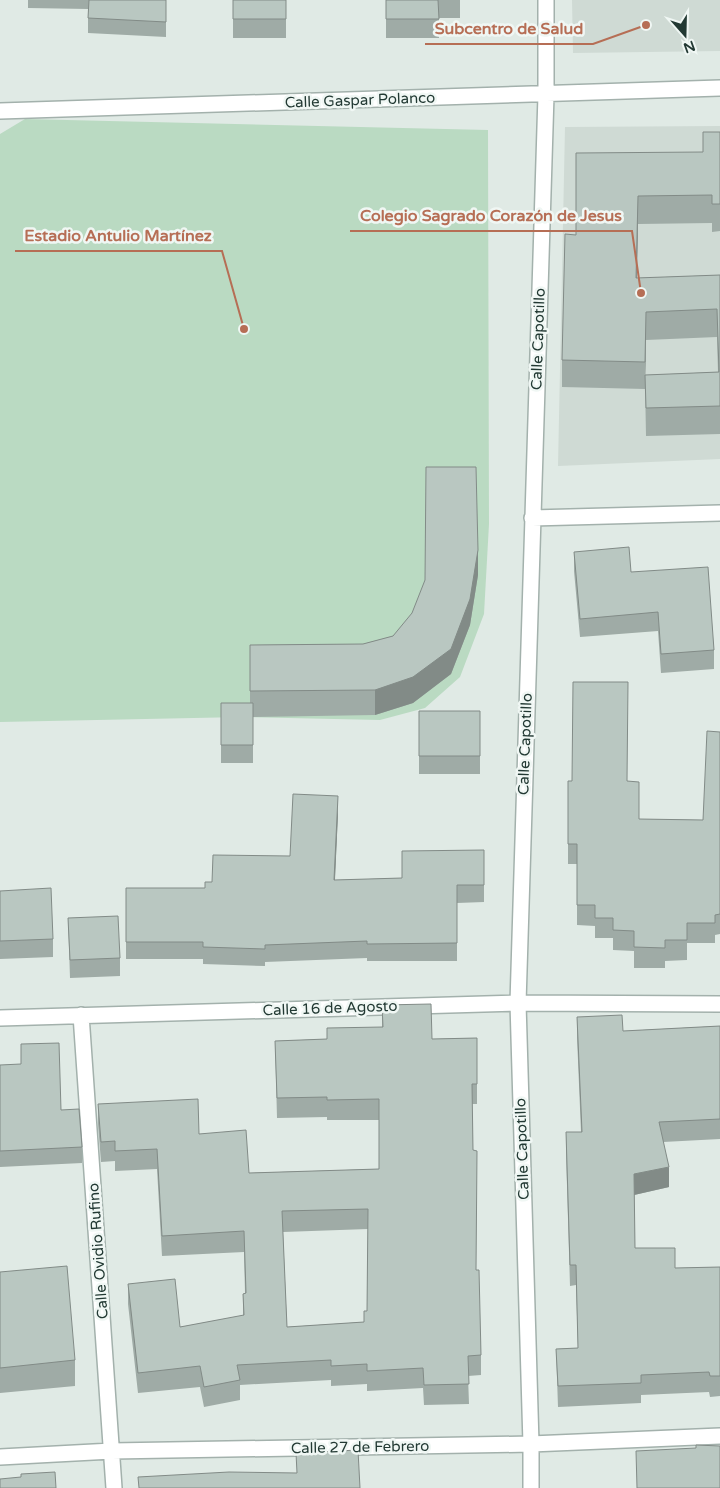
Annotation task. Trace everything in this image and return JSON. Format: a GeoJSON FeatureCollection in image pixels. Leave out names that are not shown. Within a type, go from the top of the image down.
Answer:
{"type":"FeatureCollection","features":[{"type":"Feature","properties":{"kind":"street","name":"Calle Capotillo"},"geometry":{"type":"LineString","coordinates":[[531,1488],[518,1003],[546,94],[546,0]]}},
{"type":"Feature","properties":{"kind":"street","name":"Calle Gaspar Polanco"},"geometry":{"type":"LineString","coordinates":[[0,111],[720,88]]}},
{"type":"Feature","properties":{"kind":"street"},"geometry":{"type":"LineString","coordinates":[[532,518],[720,513]]}},
{"type":"Feature","properties":{"kind":"street","name":"Calle 16 de Agosto"},"geometry":{"type":"LineString","coordinates":[[0,1018],[518,1003],[720,1004]]}},
{"type":"Feature","properties":{"kind":"street","name":"Calle Ovidio Rufino"},"geometry":{"type":"LineString","coordinates":[[80,1015],[114,1488]]}},
{"type":"Feature","properties":{"kind":"street","name":"Calle 27 de Febrero"},"geometry":{"type":"LineString","coordinates":[[0,1457],[112,1451],[531,1444],[720,1436]]}},
{"type":"Feature","properties":{"kind":"shaded area"},"geometry":{"type":"Polygon","coordinates":[[[572,0],[720,0],[720,51],[573,53],[572,0]]]}},
{"type":"Feature","properties":{"kind":"shaded area"},"geometry":{"type":"Polygon","coordinates":[[[720,126],[720,459],[558,466],[565,127],[720,126]]]}},
{"type":"Feature","properties":{"kind":"green space"},"geometry":{"type":"Polygon","coordinates":[[[25,119],[488,130],[489,524],[484,614],[460,677],[425,708],[380,720],[242,717],[0,722],[0,134],[25,119]]]}},
{"type":"Feature","properties":{"kind":"building"},"geometry":{"type":"Polygon","coordinates":[[[89,0],[166,0],[166,22],[88,18],[89,0]]]}},
{"type":"Feature","properties":{"kind":"building"},"geometry":{"type":"Polygon","coordinates":[[[233,0],[286,0],[286,19],[233,19],[233,0]]]}},
{"type":"Feature","properties":{"kind":"building"},"geometry":{"type":"Polygon","coordinates":[[[386,0],[438,0],[439,19],[386,19],[386,0]]]}},
{"type":"Feature","properties":{"kind":"building"},"geometry":{"type":"Polygon","coordinates":[[[703,132],[720,132],[720,204],[712,204],[712,195],[638,196],[636,278],[720,275],[720,406],[646,408],[645,375],[719,372],[717,309],[646,312],[645,362],[562,360],[565,234],[576,235],[576,153],[703,152],[703,132]]]}},
{"type":"Feature","properties":{"kind":"building"},"geometry":{"type":"Polygon","coordinates":[[[426,467],[476,467],[478,550],[470,599],[451,649],[413,677],[375,690],[250,691],[250,645],[363,644],[393,636],[412,613],[425,580],[426,467]]]}},
{"type":"Feature","properties":{"kind":"building"},"geometry":{"type":"Polygon","coordinates":[[[629,547],[631,572],[708,567],[714,650],[661,654],[658,612],[580,619],[574,552],[629,547]]]}},
{"type":"Feature","properties":{"kind":"building"},"geometry":{"type":"Polygon","coordinates":[[[573,682],[628,682],[627,781],[639,782],[639,819],[703,820],[707,731],[720,732],[720,914],[715,915],[715,923],[687,923],[687,940],[665,940],[665,948],[634,947],[634,931],[613,930],[613,918],[595,918],[595,905],[577,905],[577,844],[568,844],[568,781],[572,781],[573,682]]]}},
{"type":"Feature","properties":{"kind":"building"},"geometry":{"type":"Polygon","coordinates":[[[221,703],[253,703],[253,745],[221,745],[221,703]]]}},
{"type":"Feature","properties":{"kind":"building"},"geometry":{"type":"Polygon","coordinates":[[[419,711],[480,711],[480,756],[419,756],[419,711]]]}},
{"type":"Feature","properties":{"kind":"building"},"geometry":{"type":"Polygon","coordinates":[[[293,794],[338,796],[334,880],[402,878],[402,851],[484,850],[484,885],[457,885],[457,943],[367,944],[367,941],[265,945],[265,949],[203,947],[203,942],[126,942],[126,888],[205,888],[205,882],[212,882],[213,855],[290,856],[293,794]]]}},
{"type":"Feature","properties":{"kind":"building"},"geometry":{"type":"Polygon","coordinates":[[[51,888],[53,939],[0,941],[0,891],[51,888]]]}},
{"type":"Feature","properties":{"kind":"building"},"geometry":{"type":"Polygon","coordinates":[[[118,916],[120,958],[70,960],[68,918],[118,916]]]}},
{"type":"Feature","properties":{"kind":"building"},"geometry":{"type":"Polygon","coordinates":[[[431,1004],[432,1039],[477,1038],[477,1084],[472,1084],[473,1150],[477,1151],[476,1270],[479,1270],[481,1355],[468,1356],[469,1384],[424,1385],[423,1368],[367,1371],[367,1364],[331,1366],[331,1360],[237,1365],[240,1380],[204,1387],[200,1366],[138,1373],[128,1284],[175,1279],[180,1327],[244,1315],[243,1294],[246,1293],[244,1231],[162,1236],[157,1149],[115,1151],[115,1141],[101,1142],[98,1104],[198,1099],[199,1134],[246,1130],[249,1173],[379,1169],[379,1099],[327,1100],[327,1097],[277,1098],[275,1041],[327,1039],[327,1028],[383,1027],[382,1005],[431,1004]],[[368,1209],[282,1211],[287,1327],[364,1322],[364,1311],[367,1311],[368,1209]]]}},
{"type":"Feature","properties":{"kind":"building"},"geometry":{"type":"Polygon","coordinates":[[[622,1015],[623,1031],[720,1026],[720,1119],[659,1122],[669,1167],[634,1174],[635,1248],[675,1248],[675,1268],[720,1267],[720,1376],[710,1376],[709,1372],[641,1375],[641,1383],[558,1386],[556,1349],[578,1348],[576,1265],[570,1265],[566,1132],[582,1132],[577,1017],[622,1015]]]}},
{"type":"Feature","properties":{"kind":"building"},"geometry":{"type":"Polygon","coordinates":[[[59,1043],[61,1110],[79,1109],[82,1147],[0,1151],[0,1065],[21,1064],[21,1044],[59,1043]]]}},
{"type":"Feature","properties":{"kind":"building"},"geometry":{"type":"Polygon","coordinates":[[[67,1266],[75,1360],[0,1368],[0,1272],[67,1266]]]}},
{"type":"Feature","properties":{"kind":"building"},"geometry":{"type":"Polygon","coordinates":[[[696,1445],[720,1446],[720,1488],[637,1488],[636,1451],[696,1448],[696,1445]]]}},
{"type":"Feature","properties":{"kind":"building"},"geometry":{"type":"Polygon","coordinates":[[[358,1450],[360,1488],[139,1488],[138,1477],[229,1472],[297,1473],[296,1453],[358,1450]]]}},
{"type":"Feature","properties":{"kind":"building"},"geometry":{"type":"Polygon","coordinates":[[[55,1472],[56,1488],[0,1488],[0,1479],[21,1477],[21,1474],[55,1472]]]}},
{"type":"Feature","properties":{"kind":"place","name":"Subcentro de Salud"},"geometry":{"type":"Point","coordinates":[646,25]}},
{"type":"Feature","properties":{"kind":"place","name":"Colegio Sagrado Corazón de Jesus"},"geometry":{"type":"Point","coordinates":[641,293]}},
{"type":"Feature","properties":{"kind":"place","name":"Estadio Antulio Martínez"},"geometry":{"type":"Point","coordinates":[244,329]}}]}
